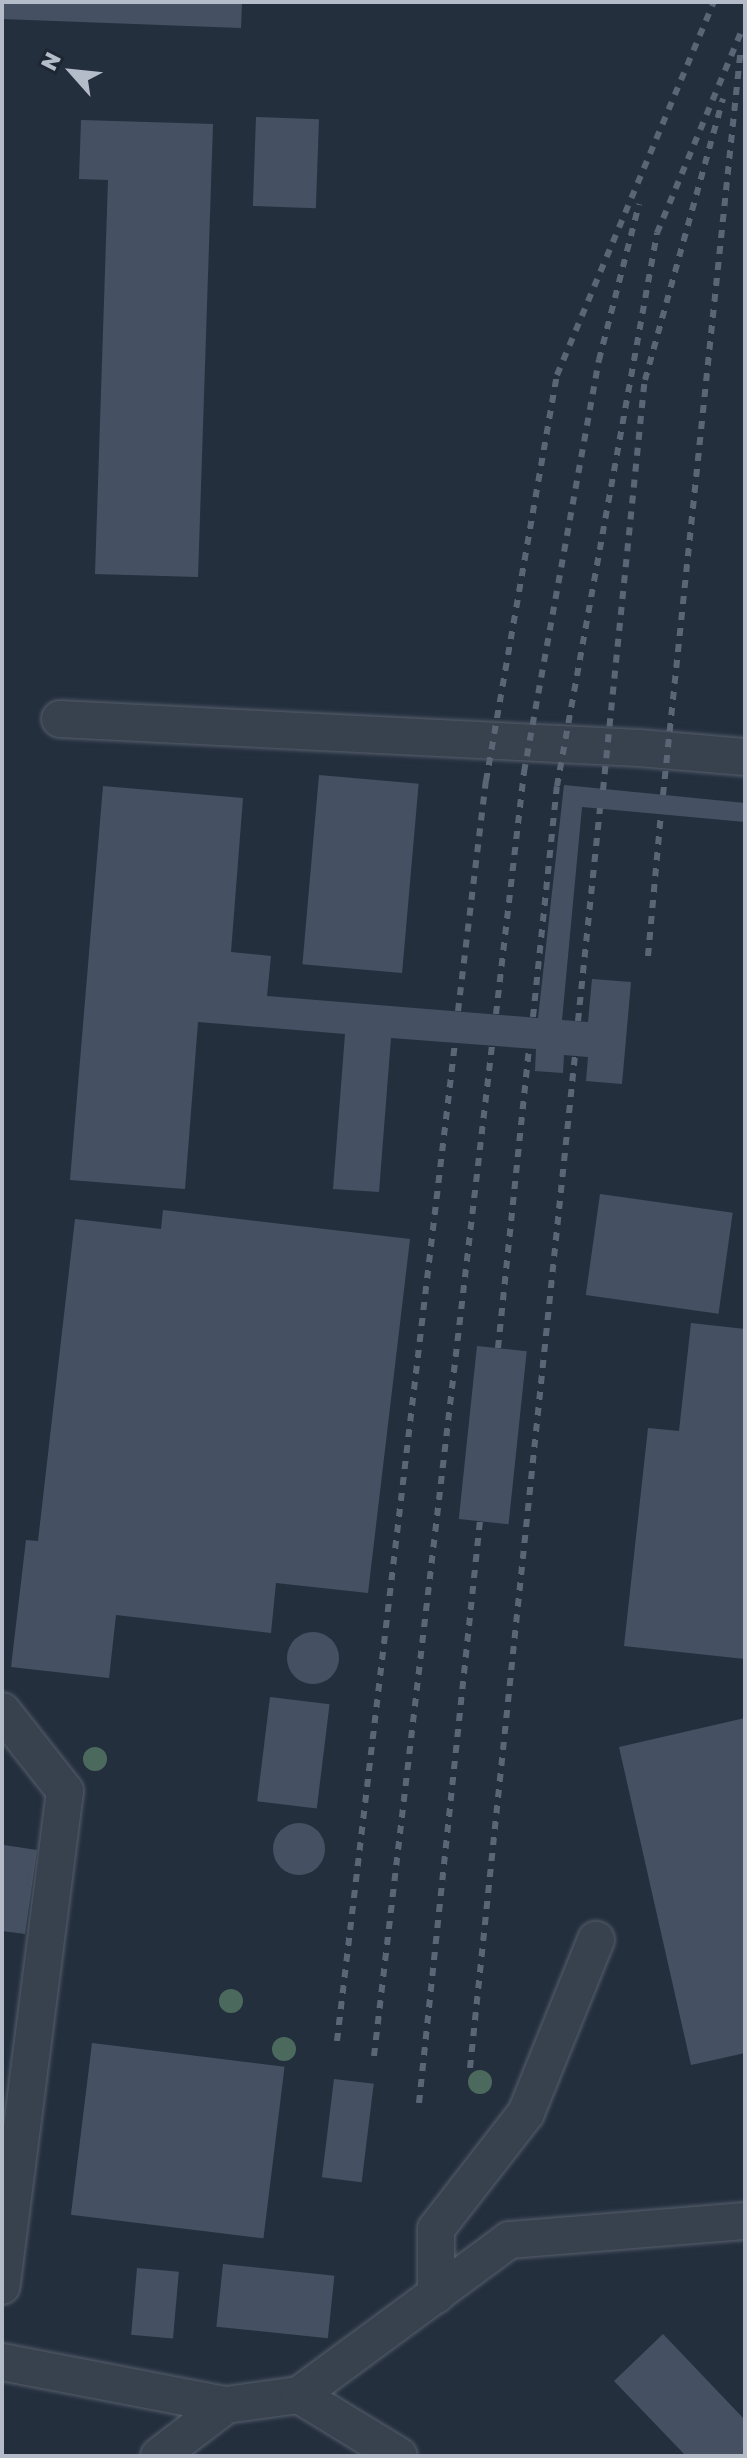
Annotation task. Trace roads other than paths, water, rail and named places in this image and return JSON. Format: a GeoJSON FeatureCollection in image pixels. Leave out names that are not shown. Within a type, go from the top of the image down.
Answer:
{"type":"FeatureCollection","features":[{"type":"Feature","properties":{"kind":"street"},"geometry":{"type":"LineString","coordinates":[[60,719],[629,747],[745,757]]}},
{"type":"Feature","properties":{"kind":"street"},"geometry":{"type":"LineString","coordinates":[[2,1711],[65,1791],[2,2286]]}},
{"type":"Feature","properties":{"kind":"street"},"geometry":{"type":"LineString","coordinates":[[436,2295],[436,2229],[526,2113],[596,1940]]}},
{"type":"Feature","properties":{"kind":"street"},"geometry":{"type":"LineString","coordinates":[[2,2362],[226,2405],[299,2395],[509,2240],[745,2221]]}},
{"type":"Feature","properties":{"kind":"street"},"geometry":{"type":"LineString","coordinates":[[299,2395],[399,2456]]}},
{"type":"Feature","properties":{"kind":"street"},"geometry":{"type":"LineString","coordinates":[[159,2456],[226,2405]]}},
{"type":"Feature","properties":{"kind":"railway"},"geometry":{"type":"LineString","coordinates":[[458,1011],[486,781],[557,375],[714,2]]}},
{"type":"Feature","properties":{"kind":"railway"},"geometry":{"type":"LineString","coordinates":[[533,1017],[557,786],[657,233],[743,27]]}},
{"type":"Feature","properties":{"kind":"railway"},"geometry":{"type":"LineString","coordinates":[[663,795],[741,47]]}},
{"type":"Feature","properties":{"kind":"railway"},"geometry":{"type":"LineString","coordinates":[[603,790],[645,380],[723,99]]}},
{"type":"Feature","properties":{"kind":"railway"},"geometry":{"type":"LineString","coordinates":[[496,1014],[524,772],[599,360],[639,204]]}},
{"type":"Feature","properties":{"kind":"railway"},"geometry":{"type":"LineString","coordinates":[[578,1021],[600,808]]}},
{"type":"Feature","properties":{"kind":"railway"},"geometry":{"type":"LineString","coordinates":[[648,956],[661,814]]}},
{"type":"Feature","properties":{"kind":"railway"},"geometry":{"type":"LineString","coordinates":[[337,2041],[455,1043]]}},
{"type":"Feature","properties":{"kind":"railway"},"geometry":{"type":"LineString","coordinates":[[374,2056],[492,1046]]}},
{"type":"Feature","properties":{"kind":"railway"},"geometry":{"type":"LineString","coordinates":[[498,1348],[529,1049]]}},
{"type":"Feature","properties":{"kind":"railway"},"geometry":{"type":"LineString","coordinates":[[470,2068],[575,1056]]}},
{"type":"Feature","properties":{"kind":"railway"},"geometry":{"type":"LineString","coordinates":[[419,2103],[480,1521]]}}]}
